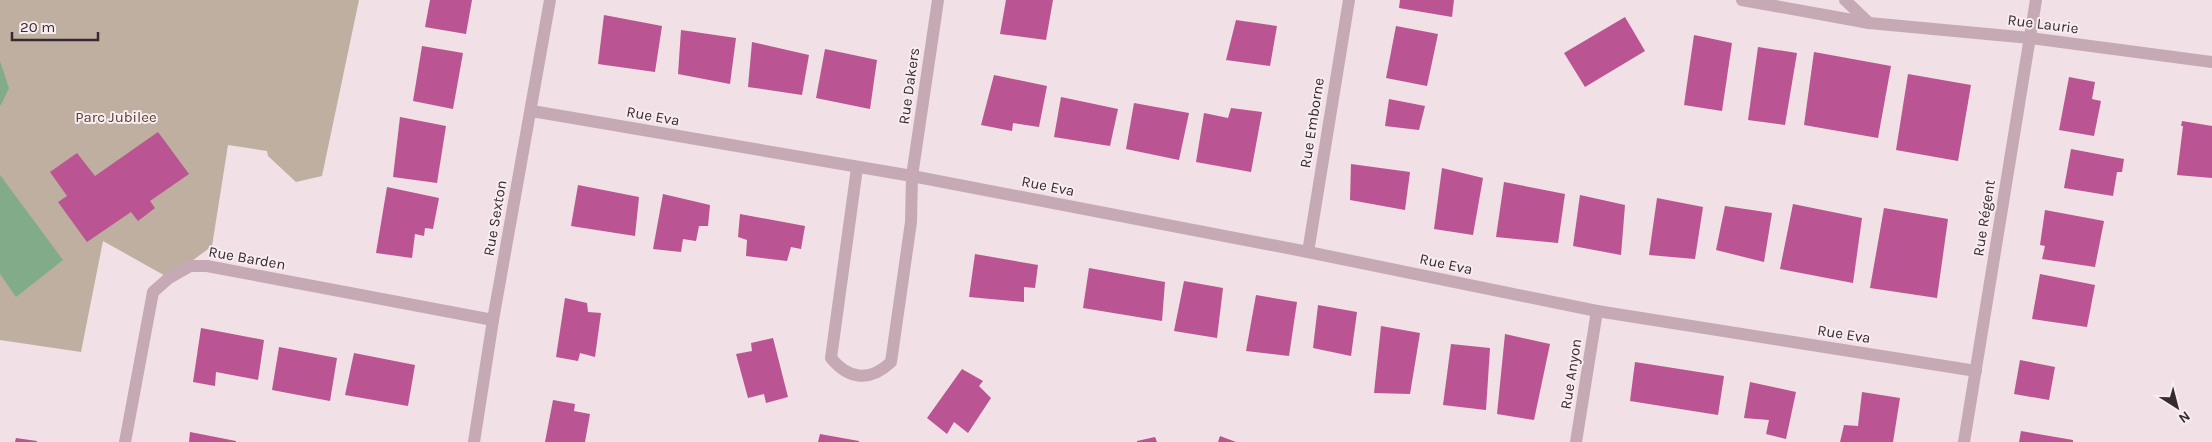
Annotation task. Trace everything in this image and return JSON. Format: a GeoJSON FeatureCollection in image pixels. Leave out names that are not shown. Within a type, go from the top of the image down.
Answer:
{"type":"FeatureCollection","features":[{"type":"Feature","properties":{"kind":"street","name":"Rue Sexton"},"geometry":{"type":"LineString","coordinates":[[474,442],[493,320],[532,111],[550,0]]}},
{"type":"Feature","properties":{"kind":"street","name":"Rue Dakers"},"geometry":{"type":"LineString","coordinates":[[912,176],[938,0]]}},
{"type":"Feature","properties":{"kind":"street","name":"Rue Emborne"},"geometry":{"type":"LineString","coordinates":[[1308,252],[1349,0]]}},
{"type":"Feature","properties":{"kind":"street","name":"Rue Laurie"},"geometry":{"type":"LineString","coordinates":[[1742,0],[1869,23],[2030,38],[2212,62]]}},
{"type":"Feature","properties":{"kind":"street"},"geometry":{"type":"LineString","coordinates":[[1845,0],[1869,23]]}},
{"type":"Feature","properties":{"kind":"street","name":"Rue Régent"},"geometry":{"type":"LineString","coordinates":[[1964,442],[2036,0]]}},
{"type":"Feature","properties":{"kind":"street","name":"Rue Eva"},"geometry":{"type":"LineString","coordinates":[[532,111],[912,176],[1308,252],[1597,312],[1976,371]]}},
{"type":"Feature","properties":{"kind":"street"},"geometry":{"type":"LineString","coordinates":[[857,168],[831,358],[840,369],[857,376],[880,372],[891,362],[911,222],[912,176]]}},
{"type":"Feature","properties":{"kind":"street","name":"Rue Barden"},"geometry":{"type":"LineString","coordinates":[[125,442],[153,292],[169,278],[190,266],[207,266],[493,320]]}},
{"type":"Feature","properties":{"kind":"street","name":"Rue Anyon"},"geometry":{"type":"LineString","coordinates":[[1576,442],[1597,312]]}},
{"type":"Feature","properties":{"kind":"green space","name":"Parc Jubilee"},"geometry":{"type":"Polygon","coordinates":[[[0,0],[359,0],[322,176],[296,182],[268,156],[267,151],[228,145],[212,246],[169,278],[103,241],[81,352],[0,340],[0,0]]]}},
{"type":"Feature","properties":{"kind":"shaded area"},"geometry":{"type":"Polygon","coordinates":[[[0,61],[9,88],[1,105],[0,105],[0,61]]]}},
{"type":"Feature","properties":{"kind":"shaded area"},"geometry":{"type":"Polygon","coordinates":[[[0,175],[63,260],[16,297],[0,274],[0,175]]]}},
{"type":"Feature","properties":{"kind":"building"},"geometry":{"type":"Polygon","coordinates":[[[430,0],[472,0],[466,34],[425,27],[430,0]]]}},
{"type":"Feature","properties":{"kind":"building"},"geometry":{"type":"Polygon","coordinates":[[[1006,0],[1053,0],[1046,40],[1000,34],[1006,0]]]}},
{"type":"Feature","properties":{"kind":"building"},"geometry":{"type":"Polygon","coordinates":[[[1400,0],[1454,0],[1452,17],[1399,8],[1400,0]]]}},
{"type":"Feature","properties":{"kind":"building"},"geometry":{"type":"Polygon","coordinates":[[[604,15],[662,26],[655,72],[598,64],[604,15]]]}},
{"type":"Feature","properties":{"kind":"building"},"geometry":{"type":"Polygon","coordinates":[[[1625,17],[1645,51],[1585,87],[1564,53],[1625,17]]]}},
{"type":"Feature","properties":{"kind":"building"},"geometry":{"type":"Polygon","coordinates":[[[1236,20],[1277,26],[1270,66],[1226,60],[1236,20]]]}},
{"type":"Feature","properties":{"kind":"building"},"geometry":{"type":"Polygon","coordinates":[[[1396,26],[1438,34],[1427,86],[1386,78],[1396,26]]]}},
{"type":"Feature","properties":{"kind":"building"},"geometry":{"type":"Polygon","coordinates":[[[681,30],[736,38],[730,84],[678,74],[681,30]]]}},
{"type":"Feature","properties":{"kind":"building"},"geometry":{"type":"Polygon","coordinates":[[[1694,35],[1732,43],[1722,111],[1684,105],[1694,35]]]}},
{"type":"Feature","properties":{"kind":"building"},"geometry":{"type":"Polygon","coordinates":[[[752,42],[809,55],[802,95],[748,87],[752,42]]]}},
{"type":"Feature","properties":{"kind":"building"},"geometry":{"type":"Polygon","coordinates":[[[422,46],[463,53],[453,109],[413,101],[422,46]]]}},
{"type":"Feature","properties":{"kind":"building"},"geometry":{"type":"Polygon","coordinates":[[[1758,47],[1797,53],[1785,125],[1748,120],[1758,47]]]}},
{"type":"Feature","properties":{"kind":"building"},"geometry":{"type":"Polygon","coordinates":[[[825,49],[877,60],[870,109],[816,98],[825,49]]]}},
{"type":"Feature","properties":{"kind":"building"},"geometry":{"type":"Polygon","coordinates":[[[1814,52],[1891,66],[1878,138],[1804,125],[1814,52]]]}},
{"type":"Feature","properties":{"kind":"building"},"geometry":{"type":"Polygon","coordinates":[[[1908,74],[1971,85],[1958,161],[1896,150],[1908,74]]]}},
{"type":"Feature","properties":{"kind":"building"},"geometry":{"type":"Polygon","coordinates":[[[994,75],[1047,86],[1039,127],[1013,123],[1012,131],[981,125],[994,75]]]}},
{"type":"Feature","properties":{"kind":"building"},"geometry":{"type":"Polygon","coordinates":[[[2069,77],[2095,82],[2092,99],[2101,101],[2094,136],[2059,130],[2069,77]]]}},
{"type":"Feature","properties":{"kind":"building"},"geometry":{"type":"Polygon","coordinates":[[[1061,97],[1118,109],[1110,146],[1054,137],[1061,97]]]}},
{"type":"Feature","properties":{"kind":"building"},"geometry":{"type":"Polygon","coordinates":[[[1389,99],[1425,106],[1419,130],[1385,126],[1389,99]]]}},
{"type":"Feature","properties":{"kind":"building"},"geometry":{"type":"Polygon","coordinates":[[[1134,103],[1189,113],[1179,160],[1126,149],[1134,103]]]}},
{"type":"Feature","properties":{"kind":"building"},"geometry":{"type":"Polygon","coordinates":[[[1231,108],[1262,112],[1251,172],[1196,162],[1204,113],[1228,118],[1231,108]]]}},
{"type":"Feature","properties":{"kind":"building"},"geometry":{"type":"Polygon","coordinates":[[[400,117],[446,126],[437,183],[393,177],[400,117]]]}},
{"type":"Feature","properties":{"kind":"building"},"geometry":{"type":"Polygon","coordinates":[[[2182,121],[2212,126],[2212,178],[2177,175],[2182,121]]]}},
{"type":"Feature","properties":{"kind":"building"},"geometry":{"type":"Polygon","coordinates":[[[158,132],[189,174],[150,201],[155,208],[138,221],[131,212],[87,242],[58,202],[67,196],[50,172],[77,153],[95,176],[158,132]]]}},
{"type":"Feature","properties":{"kind":"building"},"geometry":{"type":"Polygon","coordinates":[[[2071,149],[2124,159],[2122,172],[2117,172],[2113,196],[2064,188],[2071,149]]]}},
{"type":"Feature","properties":{"kind":"building"},"geometry":{"type":"Polygon","coordinates":[[[1351,164],[1410,172],[1405,210],[1350,200],[1351,164]]]}},
{"type":"Feature","properties":{"kind":"building"},"geometry":{"type":"Polygon","coordinates":[[[1442,168],[1483,178],[1473,235],[1434,229],[1442,168]]]}},
{"type":"Feature","properties":{"kind":"building"},"geometry":{"type":"Polygon","coordinates":[[[1504,182],[1565,194],[1558,243],[1496,237],[1504,182]]]}},
{"type":"Feature","properties":{"kind":"building"},"geometry":{"type":"Polygon","coordinates":[[[578,185],[639,197],[635,236],[571,226],[578,185]]]}},
{"type":"Feature","properties":{"kind":"building"},"geometry":{"type":"Polygon","coordinates":[[[387,187],[439,198],[433,229],[425,228],[424,236],[415,234],[412,258],[376,253],[387,187]]]}},
{"type":"Feature","properties":{"kind":"building"},"geometry":{"type":"Polygon","coordinates":[[[663,194],[710,205],[708,226],[699,226],[696,241],[683,239],[681,252],[653,249],[663,194]]]}},
{"type":"Feature","properties":{"kind":"building"},"geometry":{"type":"Polygon","coordinates":[[[1580,195],[1625,205],[1621,255],[1573,246],[1580,195]]]}},
{"type":"Feature","properties":{"kind":"building"},"geometry":{"type":"Polygon","coordinates":[[[1657,198],[1703,207],[1695,259],[1649,255],[1657,198]]]}},
{"type":"Feature","properties":{"kind":"building"},"geometry":{"type":"Polygon","coordinates":[[[1793,204],[1862,218],[1853,283],[1780,269],[1793,204]]]}},
{"type":"Feature","properties":{"kind":"building"},"geometry":{"type":"Polygon","coordinates":[[[1725,206],[1772,213],[1764,262],[1716,250],[1725,206]]]}},
{"type":"Feature","properties":{"kind":"building"},"geometry":{"type":"Polygon","coordinates":[[[1884,208],[1948,219],[1937,298],[1870,288],[1884,208]]]}},
{"type":"Feature","properties":{"kind":"building"},"geometry":{"type":"Polygon","coordinates":[[[2045,210],[2104,221],[2095,267],[2042,259],[2045,246],[2040,245],[2045,210]]]}},
{"type":"Feature","properties":{"kind":"building"},"geometry":{"type":"Polygon","coordinates":[[[740,214],[805,226],[801,249],[791,247],[787,261],[746,256],[747,240],[738,237],[740,214]]]}},
{"type":"Feature","properties":{"kind":"building"},"geometry":{"type":"Polygon","coordinates":[[[975,254],[1038,265],[1035,288],[1024,287],[1024,302],[969,297],[975,254]]]}},
{"type":"Feature","properties":{"kind":"building"},"geometry":{"type":"Polygon","coordinates":[[[1089,268],[1165,282],[1162,321],[1083,308],[1089,268]]]}},
{"type":"Feature","properties":{"kind":"building"},"geometry":{"type":"Polygon","coordinates":[[[2040,274],[2095,285],[2087,327],[2032,319],[2040,274]]]}},
{"type":"Feature","properties":{"kind":"building"},"geometry":{"type":"Polygon","coordinates":[[[1184,281],[1223,288],[1217,338],[1174,331],[1184,281]]]}},
{"type":"Feature","properties":{"kind":"building"},"geometry":{"type":"Polygon","coordinates":[[[1256,295],[1297,302],[1289,356],[1246,351],[1256,295]]]}},
{"type":"Feature","properties":{"kind":"building"},"geometry":{"type":"Polygon","coordinates":[[[565,298],[587,303],[588,312],[601,313],[595,357],[580,353],[578,361],[556,357],[565,298]]]}},
{"type":"Feature","properties":{"kind":"building"},"geometry":{"type":"Polygon","coordinates":[[[1318,305],[1357,312],[1351,356],[1313,348],[1318,305]]]}},
{"type":"Feature","properties":{"kind":"building"},"geometry":{"type":"Polygon","coordinates":[[[1381,326],[1420,333],[1410,394],[1374,393],[1381,326]]]}},
{"type":"Feature","properties":{"kind":"building"},"geometry":{"type":"Polygon","coordinates":[[[201,328],[264,340],[258,380],[216,372],[215,386],[193,382],[201,328]]]}},
{"type":"Feature","properties":{"kind":"building"},"geometry":{"type":"Polygon","coordinates":[[[1505,334],[1550,344],[1534,420],[1497,414],[1505,334]]]}},
{"type":"Feature","properties":{"kind":"building"},"geometry":{"type":"Polygon","coordinates":[[[773,338],[788,397],[766,403],[764,394],[748,398],[736,354],[752,351],[751,343],[773,338]]]}},
{"type":"Feature","properties":{"kind":"building"},"geometry":{"type":"Polygon","coordinates":[[[1451,344],[1490,348],[1486,410],[1443,405],[1451,344]]]}},
{"type":"Feature","properties":{"kind":"building"},"geometry":{"type":"Polygon","coordinates":[[[279,347],[337,358],[330,401],[272,390],[279,347]]]}},
{"type":"Feature","properties":{"kind":"building"},"geometry":{"type":"Polygon","coordinates":[[[354,353],[415,365],[408,406],[345,395],[354,353]]]}},
{"type":"Feature","properties":{"kind":"building"},"geometry":{"type":"Polygon","coordinates":[[[2020,360],[2055,367],[2049,400],[2014,394],[2020,360]]]}},
{"type":"Feature","properties":{"kind":"building"},"geometry":{"type":"Polygon","coordinates":[[[1635,362],[1724,376],[1718,415],[1630,401],[1635,362]]]}},
{"type":"Feature","properties":{"kind":"building"},"geometry":{"type":"Polygon","coordinates":[[[962,369],[983,381],[979,386],[991,398],[968,433],[954,422],[947,434],[927,418],[962,369]]]}},
{"type":"Feature","properties":{"kind":"building"},"geometry":{"type":"Polygon","coordinates":[[[1750,382],[1796,392],[1786,439],[1766,434],[1769,420],[1744,418],[1750,382]]]}},
{"type":"Feature","properties":{"kind":"building"},"geometry":{"type":"Polygon","coordinates":[[[1862,392],[1900,398],[1893,442],[1840,442],[1844,425],[1858,426],[1862,392]]]}},
{"type":"Feature","properties":{"kind":"building"},"geometry":{"type":"Polygon","coordinates":[[[553,400],[575,404],[574,411],[590,414],[585,442],[545,442],[553,400]]]}},
{"type":"Feature","properties":{"kind":"building"},"geometry":{"type":"Polygon","coordinates":[[[2021,431],[2073,440],[2073,442],[2019,442],[2021,431]]]}},
{"type":"Feature","properties":{"kind":"building"},"geometry":{"type":"Polygon","coordinates":[[[190,432],[236,441],[236,442],[189,442],[190,432]]]}},
{"type":"Feature","properties":{"kind":"building"},"geometry":{"type":"Polygon","coordinates":[[[820,434],[859,441],[859,442],[818,442],[820,434]]]}},
{"type":"Feature","properties":{"kind":"building"},"geometry":{"type":"Polygon","coordinates":[[[1220,436],[1236,442],[1218,442],[1220,436]]]}},
{"type":"Feature","properties":{"kind":"building"},"geometry":{"type":"Polygon","coordinates":[[[1155,437],[1157,442],[1137,442],[1137,441],[1155,437]]]}},
{"type":"Feature","properties":{"kind":"building"},"geometry":{"type":"Polygon","coordinates":[[[16,438],[37,441],[37,442],[15,442],[16,438]]]}}]}
